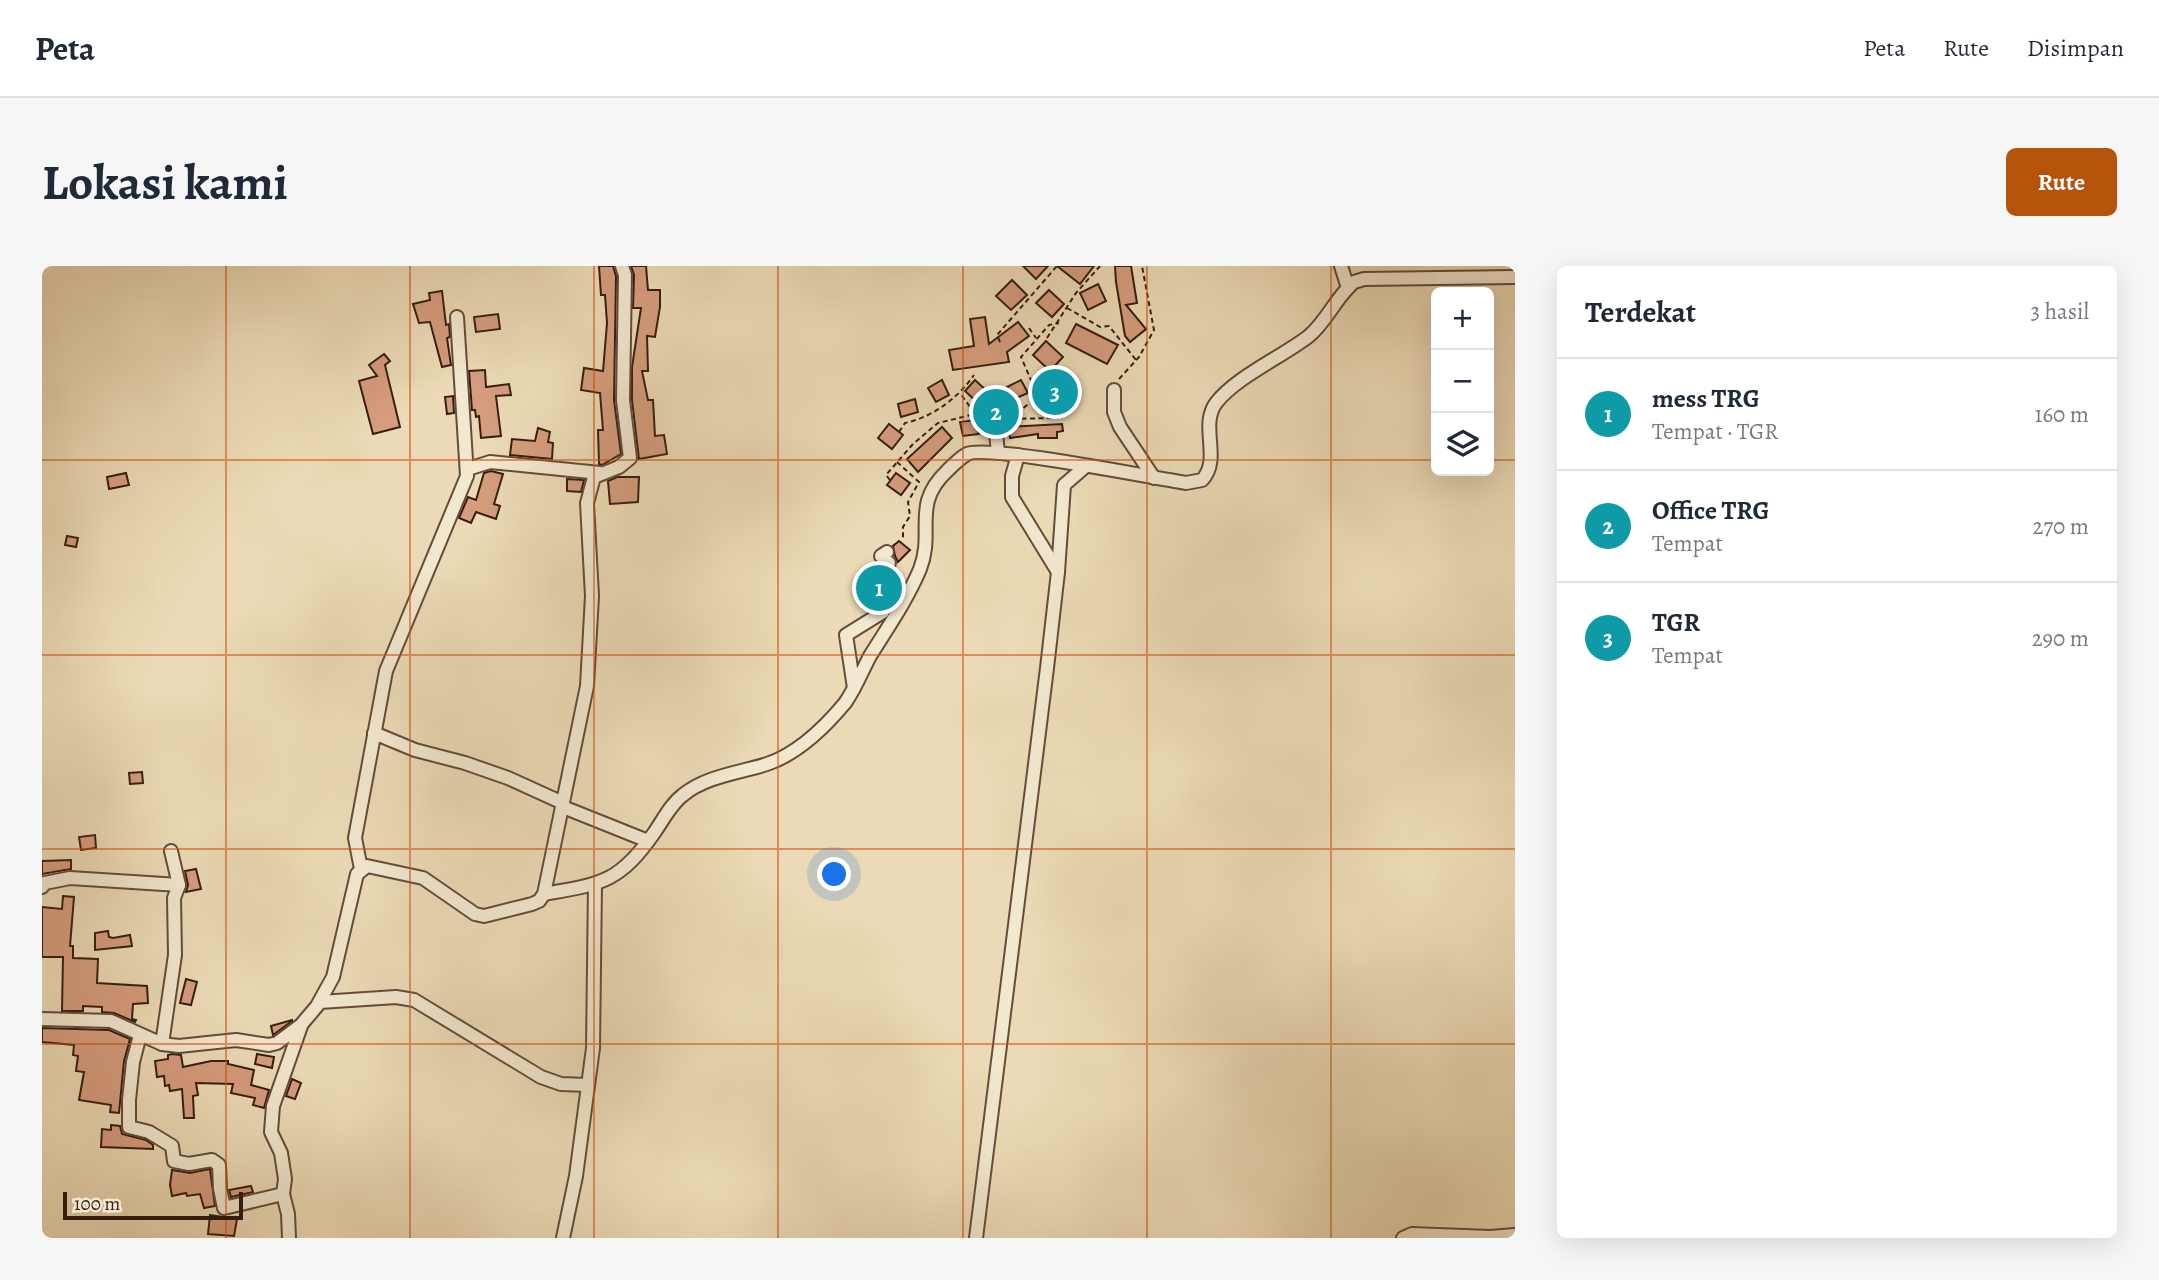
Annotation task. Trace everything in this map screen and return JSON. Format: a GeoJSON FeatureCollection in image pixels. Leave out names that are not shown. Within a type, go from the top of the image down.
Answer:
{"type":"FeatureCollection","features":[{"type":"Feature","properties":{"kind":"street"},"geometry":{"type":"LineString","coordinates":[[544,894],[588,677],[592,588],[587,503],[594,477],[619,467],[630,458],[623,400],[625,275],[622,266]]}},
{"type":"Feature","properties":{"kind":"street"},"geometry":{"type":"LineString","coordinates":[[1341,266],[1348,288]]}},
{"type":"Feature","properties":{"kind":"street"},"geometry":{"type":"LineString","coordinates":[[42,1020],[111,1021],[162,1044],[179,1046],[236,1041],[269,1045],[277,1043],[301,1025],[320,1002],[335,970],[357,874],[367,866],[423,878],[467,910],[484,916],[532,904],[544,894],[596,885],[638,856],[679,797],[734,772],[767,764],[791,753],[845,702],[907,597],[921,566],[925,553],[930,492],[936,482],[965,455],[976,451],[998,453],[1186,483],[1202,480],[1211,466],[1209,422],[1217,402],[1230,390],[1310,335],[1354,282],[1364,279],[1515,277]]}},
{"type":"Feature","properties":{"kind":"street"},"geometry":{"type":"LineString","coordinates":[[361,869],[355,838],[388,663],[464,485],[468,469],[459,376],[457,317]]}},
{"type":"Feature","properties":{"kind":"street"},"geometry":{"type":"LineString","coordinates":[[1114,390],[1114,412],[1120,427],[1154,478]]}},
{"type":"Feature","properties":{"kind":"street"},"geometry":{"type":"LineString","coordinates":[[996,433],[998,453]]}},
{"type":"Feature","properties":{"kind":"street"},"geometry":{"type":"LineString","coordinates":[[1018,456],[1012,476],[1012,497],[1058,572]]}},
{"type":"Feature","properties":{"kind":"street"},"geometry":{"type":"LineString","coordinates":[[468,469],[490,462],[600,473]]}},
{"type":"Feature","properties":{"kind":"street"},"geometry":{"type":"LineString","coordinates":[[976,1238],[1058,572],[1064,485],[1086,466]]}},
{"type":"Feature","properties":{"kind":"street"},"geometry":{"type":"LineString","coordinates":[[885,578],[883,570],[889,563],[881,556],[887,552]]}},
{"type":"Feature","properties":{"kind":"street"},"geometry":{"type":"LineString","coordinates":[[854,688],[846,635],[883,612],[877,601]]}},
{"type":"Feature","properties":{"kind":"street"},"geometry":{"type":"LineString","coordinates":[[374,733],[415,750],[508,778],[648,841]]}},
{"type":"Feature","properties":{"kind":"street"},"geometry":{"type":"LineString","coordinates":[[162,1044],[175,955],[174,898],[179,885],[171,851]]}},
{"type":"Feature","properties":{"kind":"street"},"geometry":{"type":"LineString","coordinates":[[42,887],[45,883],[70,878],[179,885]]}},
{"type":"Feature","properties":{"kind":"street"},"geometry":{"type":"LineString","coordinates":[[563,1238],[576,1177],[593,1048],[596,885]]}},
{"type":"Feature","properties":{"kind":"street"},"geometry":{"type":"LineString","coordinates":[[320,1002],[396,997],[414,1000],[541,1077],[561,1084],[588,1085]]}},
{"type":"Feature","properties":{"kind":"street"},"geometry":{"type":"LineString","coordinates":[[289,1238],[281,1153],[271,1132],[273,1106],[301,1025]]}},
{"type":"Feature","properties":{"kind":"street"},"geometry":{"type":"LineString","coordinates":[[140,1035],[133,1062],[129,1100],[130,1126],[149,1132],[172,1146],[174,1161],[189,1164],[212,1160],[219,1166],[224,1208],[283,1194]]}},
{"type":"Feature","properties":{"kind":"street"},"geometry":{"type":"LineString","coordinates":[[1403,1238],[1412,1234],[1490,1237],[1515,1235]]}},
{"type":"Feature","properties":{"kind":"path"},"geometry":{"type":"LineString","coordinates":[[1000,342],[997,335],[1057,266]]}},
{"type":"Feature","properties":{"kind":"path"},"geometry":{"type":"LineString","coordinates":[[1047,338],[1076,293],[1100,266]]}},
{"type":"Feature","properties":{"kind":"path"},"geometry":{"type":"LineString","coordinates":[[1114,390],[1121,375],[1137,360],[1154,330],[1142,266]]}},
{"type":"Feature","properties":{"kind":"path"},"geometry":{"type":"LineString","coordinates":[[1068,308],[1100,327],[1109,326],[1137,360]]}},
{"type":"Feature","properties":{"kind":"path"},"geometry":{"type":"LineString","coordinates":[[1052,418],[1010,419],[1038,396],[1021,357],[1049,325],[1059,323]]}},
{"type":"Feature","properties":{"kind":"path"},"geometry":{"type":"LineString","coordinates":[[1029,328],[1037,338]]}},
{"type":"Feature","properties":{"kind":"path"},"geometry":{"type":"LineString","coordinates":[[900,432],[905,423],[918,420],[960,393],[974,375]]}},
{"type":"Feature","properties":{"kind":"path"},"geometry":{"type":"LineString","coordinates":[[890,480],[886,475],[897,461],[938,423],[975,414],[960,393]]}},
{"type":"Feature","properties":{"kind":"path"},"geometry":{"type":"LineString","coordinates":[[897,461],[919,482],[908,502],[910,516],[903,527],[903,539]]}},
{"type":"Feature","properties":{"kind":"building"},"geometry":{"type":"Polygon","coordinates":[[[599,266],[613,266],[616,276],[614,400],[621,454],[602,465],[599,464],[598,430],[603,430],[600,393],[581,390],[584,368],[603,371],[607,323],[599,266]]]}},
{"type":"Feature","properties":{"kind":"building"},"geometry":{"type":"Polygon","coordinates":[[[631,266],[646,266],[648,290],[660,290],[655,337],[647,336],[648,371],[642,371],[648,400],[653,400],[655,436],[664,435],[667,454],[639,459],[632,400],[632,367],[641,308],[633,308],[634,275],[631,266]]]}},
{"type":"Feature","properties":{"kind":"building"},"geometry":{"type":"Polygon","coordinates":[[[1023,266],[1048,266],[1036,279],[1023,266]]]}},
{"type":"Feature","properties":{"kind":"building"},"geometry":{"type":"Polygon","coordinates":[[[1057,266],[1094,266],[1080,284],[1057,266]]]}},
{"type":"Feature","properties":{"kind":"building"},"geometry":{"type":"Polygon","coordinates":[[[1115,266],[1131,266],[1137,303],[1126,305],[1146,329],[1130,342],[1125,336],[1115,266]]]}},
{"type":"Feature","properties":{"kind":"building"},"geometry":{"type":"Polygon","coordinates":[[[1012,280],[1027,295],[1011,310],[996,296],[1012,280]]]}},
{"type":"Feature","properties":{"kind":"building"},"geometry":{"type":"Polygon","coordinates":[[[1098,284],[1106,301],[1088,310],[1080,293],[1098,284]]]}},
{"type":"Feature","properties":{"kind":"building"},"geometry":{"type":"Polygon","coordinates":[[[1049,290],[1064,304],[1052,317],[1036,303],[1049,290]]]}},
{"type":"Feature","properties":{"kind":"building"},"geometry":{"type":"Polygon","coordinates":[[[442,291],[446,325],[449,324],[450,337],[447,338],[451,365],[442,367],[430,322],[419,323],[413,304],[430,300],[429,293],[442,291]]]}},
{"type":"Feature","properties":{"kind":"building"},"geometry":{"type":"Polygon","coordinates":[[[498,314],[500,329],[476,332],[474,317],[498,314]]]}},
{"type":"Feature","properties":{"kind":"building"},"geometry":{"type":"Polygon","coordinates":[[[985,317],[989,344],[1018,322],[1029,336],[1007,352],[1009,362],[953,370],[949,350],[974,346],[970,319],[985,317]]]}},
{"type":"Feature","properties":{"kind":"building"},"geometry":{"type":"Polygon","coordinates":[[[1076,324],[1118,345],[1107,364],[1066,343],[1076,324]]]}},
{"type":"Feature","properties":{"kind":"building"},"geometry":{"type":"Polygon","coordinates":[[[1046,341],[1063,357],[1050,371],[1033,355],[1046,341]]]}},
{"type":"Feature","properties":{"kind":"building"},"geometry":{"type":"Polygon","coordinates":[[[384,354],[390,361],[385,365],[400,427],[373,434],[359,381],[377,376],[369,365],[384,354]]]}},
{"type":"Feature","properties":{"kind":"building"},"geometry":{"type":"Polygon","coordinates":[[[485,370],[486,387],[509,384],[511,395],[496,396],[501,436],[481,438],[479,416],[476,417],[475,410],[472,410],[469,371],[485,370]]]}},
{"type":"Feature","properties":{"kind":"building"},"geometry":{"type":"Polygon","coordinates":[[[1059,378],[1069,398],[1051,406],[1042,386],[1059,378]]]}},
{"type":"Feature","properties":{"kind":"building"},"geometry":{"type":"Polygon","coordinates":[[[942,380],[949,395],[936,402],[928,388],[942,380]]]}},
{"type":"Feature","properties":{"kind":"building"},"geometry":{"type":"Polygon","coordinates":[[[975,380],[987,391],[977,402],[965,391],[975,380]]]}},
{"type":"Feature","properties":{"kind":"building"},"geometry":{"type":"Polygon","coordinates":[[[1021,380],[1028,393],[1014,399],[1007,387],[1021,380]]]}},
{"type":"Feature","properties":{"kind":"building"},"geometry":{"type":"Polygon","coordinates":[[[453,396],[454,413],[447,414],[445,397],[453,396]]]}},
{"type":"Feature","properties":{"kind":"building"},"geometry":{"type":"Polygon","coordinates":[[[915,399],[918,412],[901,417],[898,404],[915,399]]]}},
{"type":"Feature","properties":{"kind":"building"},"geometry":{"type":"Polygon","coordinates":[[[1001,403],[1002,423],[980,404],[1001,403]]]}},
{"type":"Feature","properties":{"kind":"building"},"geometry":{"type":"Polygon","coordinates":[[[976,420],[979,434],[963,436],[960,422],[976,420]]]}},
{"type":"Feature","properties":{"kind":"building"},"geometry":{"type":"Polygon","coordinates":[[[889,424],[903,435],[892,449],[878,438],[889,424]]]}},
{"type":"Feature","properties":{"kind":"building"},"geometry":{"type":"Polygon","coordinates":[[[1062,424],[1063,431],[1057,432],[1057,438],[1038,438],[1038,434],[1010,438],[1008,427],[1062,424]]]}},
{"type":"Feature","properties":{"kind":"building"},"geometry":{"type":"Polygon","coordinates":[[[942,427],[952,438],[918,472],[907,459],[942,427]]]}},
{"type":"Feature","properties":{"kind":"building"},"geometry":{"type":"Polygon","coordinates":[[[538,428],[550,432],[548,442],[553,443],[552,459],[510,455],[512,439],[535,441],[538,428]]]}},
{"type":"Feature","properties":{"kind":"building"},"geometry":{"type":"Polygon","coordinates":[[[491,471],[503,474],[494,504],[500,506],[496,519],[476,512],[471,523],[459,518],[468,497],[476,500],[484,473],[491,471]]]}},
{"type":"Feature","properties":{"kind":"building"},"geometry":{"type":"Polygon","coordinates":[[[126,473],[129,485],[109,489],[107,477],[126,473]]]}},
{"type":"Feature","properties":{"kind":"building"},"geometry":{"type":"Polygon","coordinates":[[[896,473],[910,483],[901,495],[887,485],[896,473]]]}},
{"type":"Feature","properties":{"kind":"building"},"geometry":{"type":"Polygon","coordinates":[[[617,477],[639,477],[638,502],[610,504],[608,481],[617,477]]]}},
{"type":"Feature","properties":{"kind":"building"},"geometry":{"type":"Polygon","coordinates":[[[567,479],[584,480],[581,492],[567,491],[567,479]]]}},
{"type":"Feature","properties":{"kind":"building"},"geometry":{"type":"Polygon","coordinates":[[[67,536],[78,538],[76,547],[65,545],[67,536]]]}},
{"type":"Feature","properties":{"kind":"building"},"geometry":{"type":"Polygon","coordinates":[[[899,541],[910,550],[898,562],[893,546],[899,541]]]}},
{"type":"Feature","properties":{"kind":"building"},"geometry":{"type":"Polygon","coordinates":[[[876,580],[882,586],[888,586],[891,591],[883,595],[877,592],[871,595],[867,584],[876,580]]]}},
{"type":"Feature","properties":{"kind":"building"},"geometry":{"type":"Polygon","coordinates":[[[142,772],[143,783],[130,784],[129,773],[142,772]]]}},
{"type":"Feature","properties":{"kind":"building"},"geometry":{"type":"Polygon","coordinates":[[[95,835],[96,848],[81,850],[79,837],[95,835]]]}},
{"type":"Feature","properties":{"kind":"building"},"geometry":{"type":"Polygon","coordinates":[[[71,860],[71,869],[42,874],[42,861],[71,860]]]}},
{"type":"Feature","properties":{"kind":"building"},"geometry":{"type":"Polygon","coordinates":[[[196,869],[201,889],[186,892],[188,885],[185,871],[196,869]]]}},
{"type":"Feature","properties":{"kind":"building"},"geometry":{"type":"Polygon","coordinates":[[[63,896],[74,897],[70,946],[73,946],[73,958],[98,959],[97,983],[147,986],[148,1003],[133,1004],[132,1019],[136,1020],[135,1022],[114,1013],[102,1012],[102,1007],[83,1006],[83,1011],[62,1011],[63,957],[42,957],[42,907],[62,909],[63,896]]]}},
{"type":"Feature","properties":{"kind":"building"},"geometry":{"type":"Polygon","coordinates":[[[108,931],[109,937],[113,938],[130,935],[132,946],[95,950],[95,933],[108,931]]]}},
{"type":"Feature","properties":{"kind":"building"},"geometry":{"type":"Polygon","coordinates":[[[186,979],[197,982],[191,1005],[180,1003],[186,979]]]}},
{"type":"Feature","properties":{"kind":"building"},"geometry":{"type":"Polygon","coordinates":[[[292,1021],[273,1035],[271,1026],[292,1021]]]}},
{"type":"Feature","properties":{"kind":"building"},"geometry":{"type":"Polygon","coordinates":[[[42,1028],[109,1030],[130,1039],[124,1061],[119,1113],[110,1112],[111,1105],[79,1100],[84,1072],[76,1071],[78,1056],[73,1055],[74,1045],[42,1042],[42,1028]]]}},
{"type":"Feature","properties":{"kind":"building"},"geometry":{"type":"Polygon","coordinates":[[[257,1054],[274,1057],[272,1068],[255,1064],[257,1054]]]}},
{"type":"Feature","properties":{"kind":"building"},"geometry":{"type":"Polygon","coordinates":[[[168,1055],[181,1055],[183,1067],[211,1061],[228,1061],[228,1064],[254,1070],[251,1085],[269,1090],[264,1108],[253,1105],[255,1098],[231,1093],[233,1084],[196,1083],[198,1095],[193,1096],[194,1118],[184,1118],[182,1089],[170,1091],[169,1085],[165,1086],[164,1076],[157,1077],[155,1061],[168,1059],[168,1055]]]}},
{"type":"Feature","properties":{"kind":"building"},"geometry":{"type":"Polygon","coordinates":[[[292,1079],[301,1083],[295,1099],[286,1096],[292,1079]]]}},
{"type":"Feature","properties":{"kind":"building"},"geometry":{"type":"Polygon","coordinates":[[[111,1125],[120,1126],[122,1134],[146,1140],[153,1145],[153,1149],[101,1147],[102,1129],[111,1130],[111,1125]]]}},
{"type":"Feature","properties":{"kind":"building"},"geometry":{"type":"Polygon","coordinates":[[[210,1169],[215,1206],[204,1208],[200,1194],[172,1196],[172,1170],[190,1173],[210,1169]]]}},
{"type":"Feature","properties":{"kind":"building"},"geometry":{"type":"Polygon","coordinates":[[[251,1186],[253,1192],[231,1197],[229,1190],[251,1186]]]}},
{"type":"Feature","properties":{"kind":"building"},"geometry":{"type":"Polygon","coordinates":[[[210,1215],[237,1219],[234,1236],[208,1234],[210,1215]]]}},
{"type":"Feature","properties":{"kind":"place","name":"TGR"},"geometry":{"type":"Point","coordinates":[1055,392]}},
{"type":"Feature","properties":{"kind":"place","name":"Office TRG"},"geometry":{"type":"Point","coordinates":[996,412]}},
{"type":"Feature","properties":{"kind":"place","name":"mess TRG"},"geometry":{"type":"Point","coordinates":[879,588]}}]}
